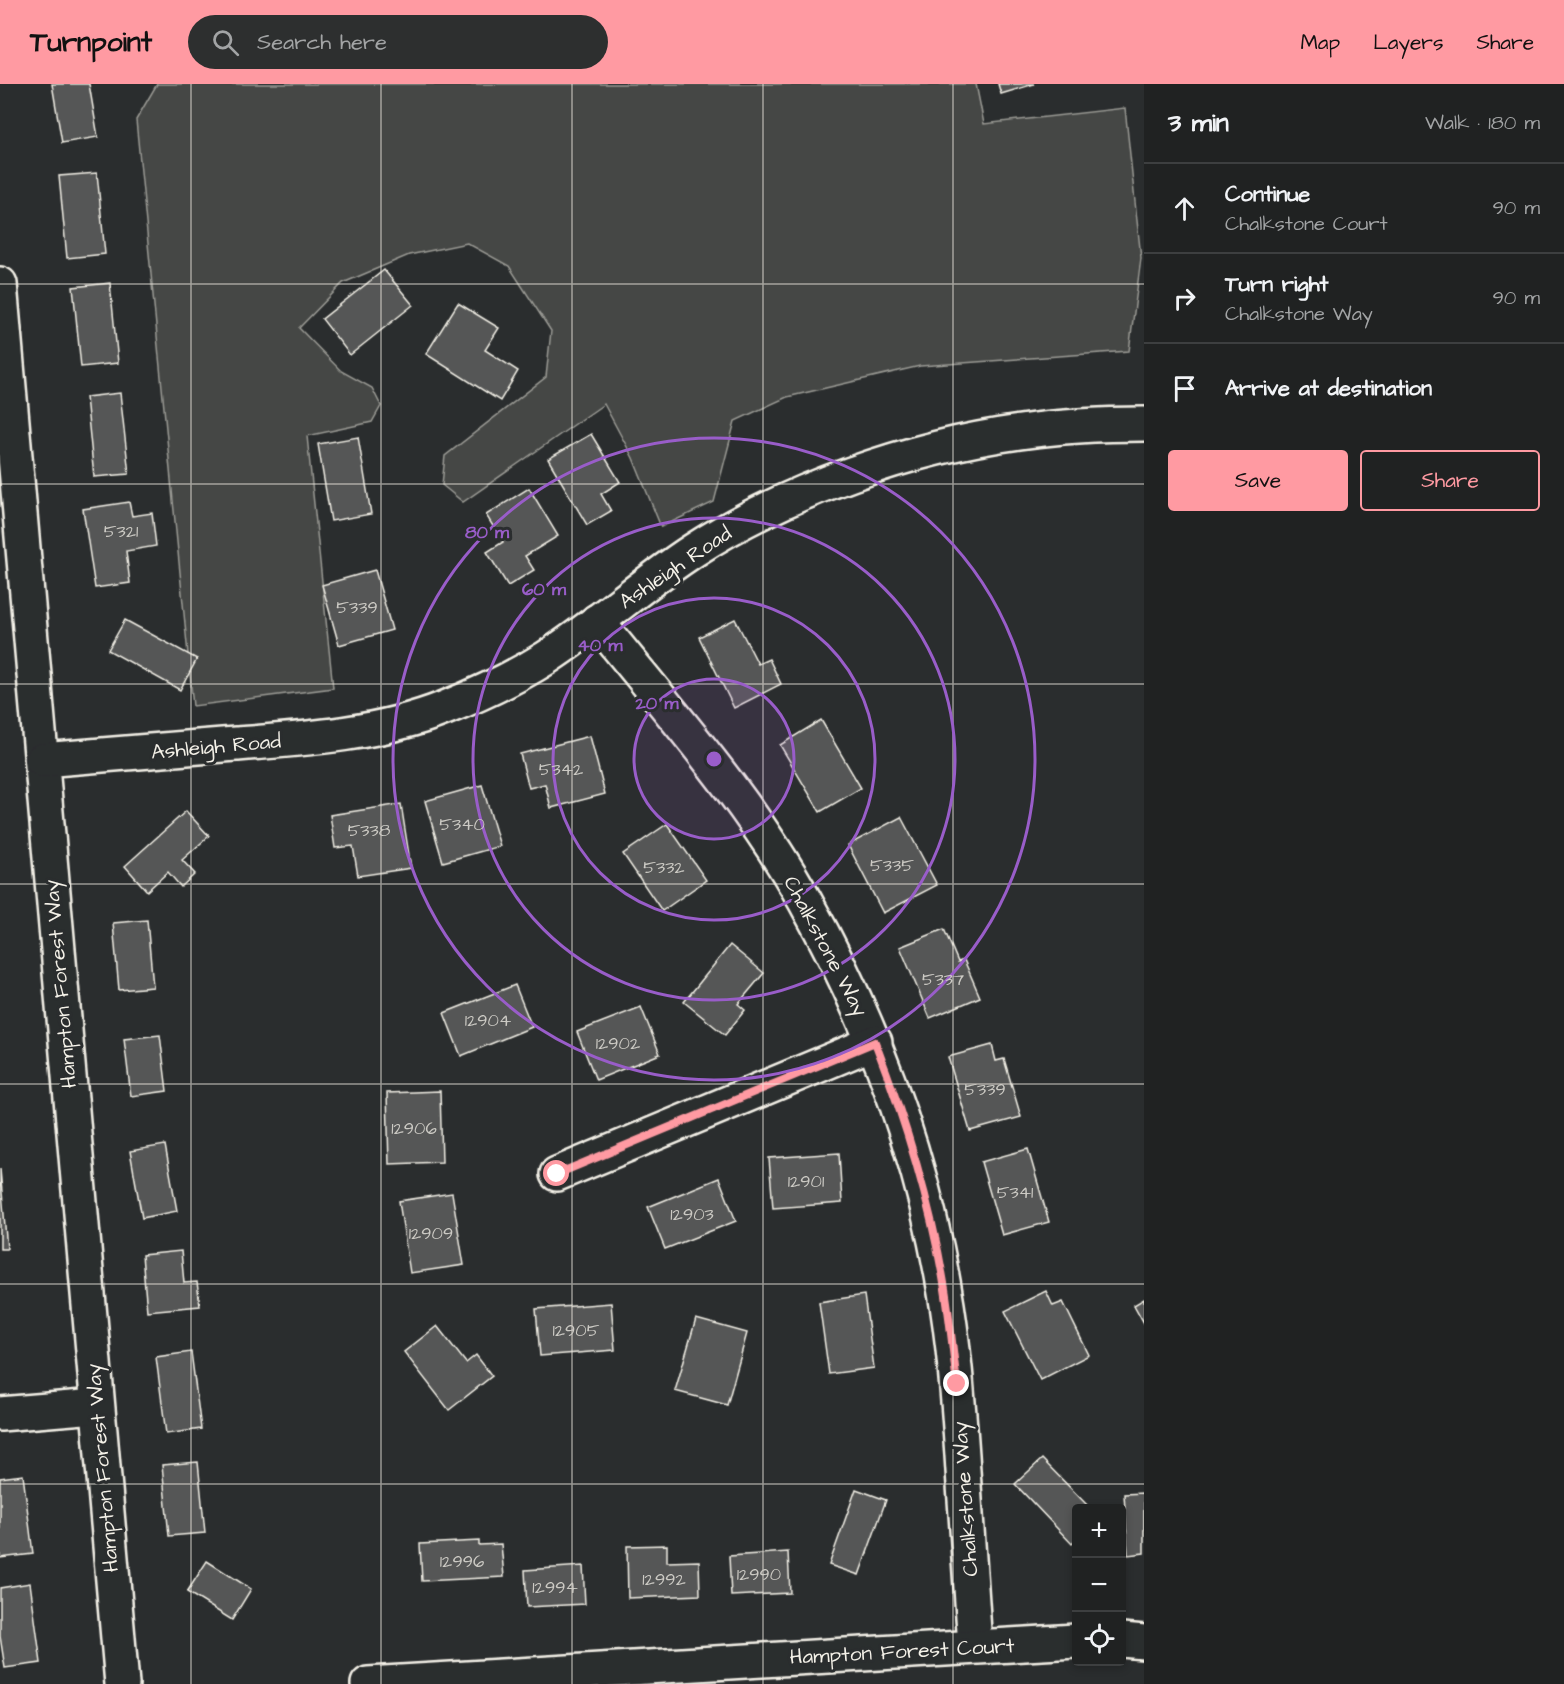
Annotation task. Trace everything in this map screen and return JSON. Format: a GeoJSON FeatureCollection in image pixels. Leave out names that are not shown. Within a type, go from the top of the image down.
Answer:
{"type":"FeatureCollection","features":[{"type":"Feature","properties":{"kind":"street","name":"Hampton Forest Way"},"geometry":{"type":"LineString","coordinates":[[0,284],[122,1684]]}},
{"type":"Feature","properties":{"kind":"street","name":"Ashleigh Road"},"geometry":{"type":"LineString","coordinates":[[42,760],[275,741],[351,732],[396,723],[442,709],[505,681],[546,658],[666,569],[730,529],[797,496],[873,467],[946,446],[1020,432],[1106,424],[1144,424]]}},
{"type":"Feature","properties":{"kind":"street","name":"Chalkstone Way"},"geometry":{"type":"LineString","coordinates":[[597,621],[723,779],[774,850],[810,909],[850,986],[875,1042],[913,1151],[931,1219],[945,1290],[957,1384],[975,1646]]}},
{"type":"Feature","properties":{"kind":"street"},"geometry":{"type":"LineString","coordinates":[[557,1174],[875,1042]]}},
{"type":"Feature","properties":{"kind":"street"},"geometry":{"type":"LineString","coordinates":[[0,1414],[96,1406]]}},
{"type":"Feature","properties":{"kind":"street"},"geometry":{"type":"LineString","coordinates":[[1126,1640],[1144,1642]]}},
{"type":"Feature","properties":{"kind":"street","name":"Hampton Forest Court"},"geometry":{"type":"LineString","coordinates":[[368,1684],[1072,1641]]}},
{"type":"Feature","properties":{"kind":"shaded area"},"geometry":{"type":"Polygon","coordinates":[[[157,84],[976,84],[984,124],[1125,108],[1141,258],[1129,351],[920,366],[787,397],[735,421],[714,502],[661,527],[633,458],[604,404],[463,502],[442,485],[445,456],[546,377],[551,331],[509,266],[467,243],[409,255],[343,283],[299,328],[341,371],[372,388],[381,406],[372,422],[307,436],[333,688],[193,706],[136,120],[157,84]]]}},
{"type":"Feature","properties":{"kind":"building"},"geometry":{"type":"Polygon","coordinates":[[[52,84],[89,84],[98,137],[62,143],[52,84]]]}},
{"type":"Feature","properties":{"kind":"building"},"geometry":{"type":"Polygon","coordinates":[[[998,84],[1034,84],[1001,94],[998,84]]]}},
{"type":"Feature","properties":{"kind":"building"},"geometry":{"type":"Polygon","coordinates":[[[97,173],[105,254],[67,258],[59,176],[97,173]]]}},
{"type":"Feature","properties":{"kind":"building"},"geometry":{"type":"Polygon","coordinates":[[[384,270],[413,305],[350,355],[322,319],[384,270]]]}},
{"type":"Feature","properties":{"kind":"building"},"geometry":{"type":"Polygon","coordinates":[[[110,283],[118,363],[81,367],[73,287],[110,283]]]}},
{"type":"Feature","properties":{"kind":"building"},"geometry":{"type":"Polygon","coordinates":[[[458,303],[499,328],[485,350],[518,371],[500,401],[426,354],[458,303]]]}},
{"type":"Feature","properties":{"kind":"building"},"geometry":{"type":"Polygon","coordinates":[[[120,393],[129,474],[94,477],[86,397],[120,393]]]}},
{"type":"Feature","properties":{"kind":"building"},"geometry":{"type":"Polygon","coordinates":[[[591,434],[620,482],[601,494],[611,511],[587,525],[548,459],[591,434]]]}},
{"type":"Feature","properties":{"kind":"building"},"geometry":{"type":"Polygon","coordinates":[[[358,437],[371,514],[331,521],[318,444],[358,437]]]}},
{"type":"Feature","properties":{"kind":"building"},"geometry":{"type":"Polygon","coordinates":[[[529,488],[558,536],[525,556],[534,570],[508,586],[487,552],[503,542],[486,515],[529,488]]]}},
{"type":"Feature","properties":{"kind":"building"},"geometry":{"type":"Polygon","coordinates":[[[129,502],[132,516],[152,513],[156,546],[126,551],[130,583],[95,588],[83,509],[129,502]]]}},
{"type":"Feature","properties":{"kind":"building"},"geometry":{"type":"Polygon","coordinates":[[[375,570],[392,630],[339,645],[322,585],[375,570]]]}},
{"type":"Feature","properties":{"kind":"building"},"geometry":{"type":"Polygon","coordinates":[[[735,619],[758,664],[769,659],[781,684],[734,708],[699,637],[735,619]]]}},
{"type":"Feature","properties":{"kind":"building"},"geometry":{"type":"Polygon","coordinates":[[[125,620],[197,659],[180,690],[108,650],[125,620]]]}},
{"type":"Feature","properties":{"kind":"building"},"geometry":{"type":"Polygon","coordinates":[[[821,720],[861,788],[820,812],[780,745],[821,720]]]}},
{"type":"Feature","properties":{"kind":"building"},"geometry":{"type":"Polygon","coordinates":[[[590,736],[605,794],[551,808],[545,784],[529,788],[520,754],[590,736]]]}},
{"type":"Feature","properties":{"kind":"building"},"geometry":{"type":"Polygon","coordinates":[[[482,785],[500,846],[443,862],[425,801],[482,785]]]}},
{"type":"Feature","properties":{"kind":"building"},"geometry":{"type":"Polygon","coordinates":[[[401,804],[411,868],[358,876],[353,846],[335,848],[330,815],[401,804]]]}},
{"type":"Feature","properties":{"kind":"building"},"geometry":{"type":"Polygon","coordinates":[[[186,811],[209,836],[182,860],[195,874],[181,887],[168,872],[147,891],[125,866],[186,811]]]}},
{"type":"Feature","properties":{"kind":"building"},"geometry":{"type":"Polygon","coordinates":[[[901,817],[937,885],[883,913],[848,845],[901,817]]]}},
{"type":"Feature","properties":{"kind":"building"},"geometry":{"type":"Polygon","coordinates":[[[667,824],[706,880],[662,911],[623,854],[667,824]]]}},
{"type":"Feature","properties":{"kind":"building"},"geometry":{"type":"Polygon","coordinates":[[[147,920],[153,987],[119,990],[113,923],[147,920]]]}},
{"type":"Feature","properties":{"kind":"building"},"geometry":{"type":"Polygon","coordinates":[[[944,929],[958,962],[964,960],[980,997],[930,1018],[900,947],[944,929]]]}},
{"type":"Feature","properties":{"kind":"building"},"geometry":{"type":"Polygon","coordinates":[[[730,945],[764,973],[738,1004],[745,1010],[725,1035],[684,1002],[730,945]]]}},
{"type":"Feature","properties":{"kind":"building"},"geometry":{"type":"Polygon","coordinates":[[[515,985],[532,1027],[461,1056],[444,1013],[515,985]]]}},
{"type":"Feature","properties":{"kind":"building"},"geometry":{"type":"Polygon","coordinates":[[[641,1007],[660,1054],[596,1080],[577,1032],[641,1007]]]}},
{"type":"Feature","properties":{"kind":"building"},"geometry":{"type":"Polygon","coordinates":[[[160,1035],[167,1091],[131,1096],[124,1039],[160,1035]]]}},
{"type":"Feature","properties":{"kind":"building"},"geometry":{"type":"Polygon","coordinates":[[[992,1045],[996,1061],[1004,1059],[1021,1117],[970,1131],[948,1057],[992,1045]]]}},
{"type":"Feature","properties":{"kind":"building"},"geometry":{"type":"Polygon","coordinates":[[[440,1091],[442,1162],[389,1164],[387,1093],[440,1091]]]}},
{"type":"Feature","properties":{"kind":"building"},"geometry":{"type":"Polygon","coordinates":[[[165,1145],[177,1211],[142,1218],[130,1151],[165,1145]]]}},
{"type":"Feature","properties":{"kind":"building"},"geometry":{"type":"Polygon","coordinates":[[[1028,1149],[1049,1222],[1002,1235],[981,1162],[1028,1149]]]}},
{"type":"Feature","properties":{"kind":"building"},"geometry":{"type":"Polygon","coordinates":[[[839,1153],[842,1203],[773,1208],[769,1158],[839,1153]]]}},
{"type":"Feature","properties":{"kind":"building"},"geometry":{"type":"Polygon","coordinates":[[[0,1169],[7,1249],[0,1249],[0,1169]]]}},
{"type":"Feature","properties":{"kind":"building"},"geometry":{"type":"Polygon","coordinates":[[[719,1178],[736,1221],[665,1249],[648,1207],[719,1178]]]}},
{"type":"Feature","properties":{"kind":"building"},"geometry":{"type":"Polygon","coordinates":[[[452,1193],[464,1265],[410,1273],[399,1201],[452,1193]]]}},
{"type":"Feature","properties":{"kind":"building"},"geometry":{"type":"Polygon","coordinates":[[[181,1251],[184,1283],[197,1282],[200,1306],[147,1311],[142,1255],[181,1251]]]}},
{"type":"Feature","properties":{"kind":"building"},"geometry":{"type":"Polygon","coordinates":[[[1046,1291],[1053,1306],[1063,1302],[1089,1355],[1040,1380],[1005,1311],[1046,1291]]]}},
{"type":"Feature","properties":{"kind":"building"},"geometry":{"type":"Polygon","coordinates":[[[864,1295],[874,1368],[829,1374],[819,1302],[864,1295]]]}},
{"type":"Feature","properties":{"kind":"building"},"geometry":{"type":"Polygon","coordinates":[[[1144,1299],[1144,1323],[1134,1305],[1144,1299]]]}},
{"type":"Feature","properties":{"kind":"building"},"geometry":{"type":"Polygon","coordinates":[[[611,1303],[615,1350],[540,1356],[536,1309],[611,1303]]]}},
{"type":"Feature","properties":{"kind":"building"},"geometry":{"type":"Polygon","coordinates":[[[696,1319],[747,1333],[727,1405],[675,1391],[696,1319]]]}},
{"type":"Feature","properties":{"kind":"building"},"geometry":{"type":"Polygon","coordinates":[[[437,1326],[466,1363],[476,1355],[492,1376],[449,1410],[404,1352],[437,1326]]]}},
{"type":"Feature","properties":{"kind":"building"},"geometry":{"type":"Polygon","coordinates":[[[191,1352],[201,1429],[166,1434],[156,1357],[191,1352]]]}},
{"type":"Feature","properties":{"kind":"building"},"geometry":{"type":"Polygon","coordinates":[[[1042,1459],[1086,1504],[1072,1504],[1072,1544],[1015,1484],[1042,1459]]]}},
{"type":"Feature","properties":{"kind":"building"},"geometry":{"type":"Polygon","coordinates":[[[198,1462],[205,1533],[169,1536],[162,1465],[198,1462]]]}},
{"type":"Feature","properties":{"kind":"building"},"geometry":{"type":"Polygon","coordinates":[[[23,1475],[33,1554],[0,1558],[0,1478],[23,1475]]]}},
{"type":"Feature","properties":{"kind":"building"},"geometry":{"type":"Polygon","coordinates":[[[856,1489],[886,1500],[859,1575],[829,1565],[856,1489]]]}},
{"type":"Feature","properties":{"kind":"building"},"geometry":{"type":"Polygon","coordinates":[[[1144,1493],[1144,1553],[1128,1555],[1124,1494],[1144,1493]]]}},
{"type":"Feature","properties":{"kind":"building"},"geometry":{"type":"Polygon","coordinates":[[[479,1541],[479,1545],[501,1544],[504,1577],[422,1581],[420,1544],[479,1541]]]}},
{"type":"Feature","properties":{"kind":"building"},"geometry":{"type":"Polygon","coordinates":[[[667,1545],[667,1562],[699,1561],[700,1595],[628,1598],[627,1546],[667,1545]]]}},
{"type":"Feature","properties":{"kind":"building"},"geometry":{"type":"Polygon","coordinates":[[[788,1552],[790,1593],[731,1596],[729,1556],[788,1552]]]}},
{"type":"Feature","properties":{"kind":"building"},"geometry":{"type":"Polygon","coordinates":[[[207,1561],[251,1589],[232,1620],[187,1592],[207,1561]]]}},
{"type":"Feature","properties":{"kind":"building"},"geometry":{"type":"Polygon","coordinates":[[[583,1566],[585,1604],[527,1607],[525,1570],[583,1566]]]}},
{"type":"Feature","properties":{"kind":"building"},"geometry":{"type":"Polygon","coordinates":[[[30,1583],[41,1663],[5,1668],[0,1636],[0,1588],[30,1583]]]}},
{"type":"Feature","properties":{"kind":"route"},"geometry":{"type":"LineString","coordinates":[[557,1174],[875,1042],[913,1151],[931,1219],[945,1290],[957,1384]]}}]}
